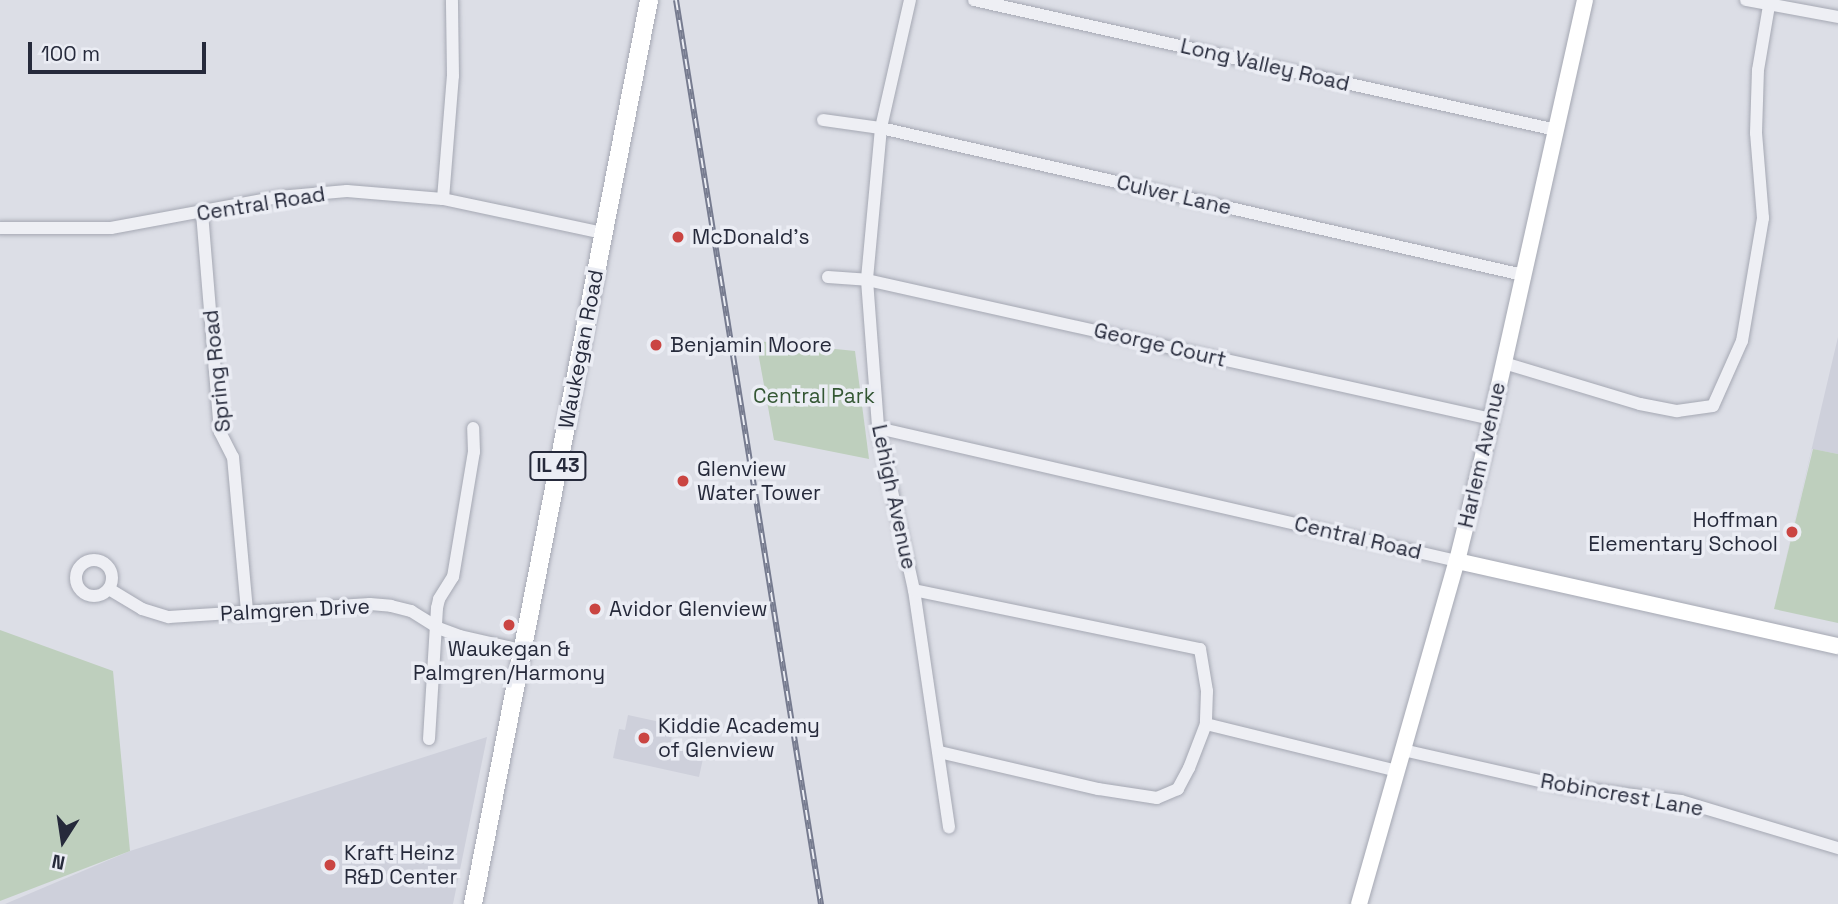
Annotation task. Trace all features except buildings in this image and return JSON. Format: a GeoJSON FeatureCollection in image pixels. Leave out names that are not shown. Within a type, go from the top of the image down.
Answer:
{"type":"FeatureCollection","features":[{"type":"Feature","properties":{"kind":"main road","name":"Waukegan Road"},"geometry":{"type":"LineString","coordinates":[[473,904],[649,0]]}},
{"type":"Feature","properties":{"kind":"main road","name":"Harlem Avenue"},"geometry":{"type":"LineString","coordinates":[[1359,904],[1457,561],[1492,419],[1585,0]]}},
{"type":"Feature","properties":{"kind":"main road","name":"Central Road"},"geometry":{"type":"LineString","coordinates":[[1457,561],[1838,646]]}},
{"type":"Feature","properties":{"kind":"street"},"geometry":{"type":"LineString","coordinates":[[443,199],[453,76],[452,0]]}},
{"type":"Feature","properties":{"kind":"street","name":"Lehigh Avenue"},"geometry":{"type":"LineString","coordinates":[[910,0],[881,128],[867,280],[878,428],[914,590],[949,827]]}},
{"type":"Feature","properties":{"kind":"street","name":"Long Valley Road"},"geometry":{"type":"LineString","coordinates":[[974,0],[1556,130]]}},
{"type":"Feature","properties":{"kind":"street"},"geometry":{"type":"LineString","coordinates":[[1746,0],[1838,16]]}},
{"type":"Feature","properties":{"kind":"street"},"geometry":{"type":"LineString","coordinates":[[1504,363],[1640,404],[1677,411],[1713,406],[1742,341],[1763,218],[1755,133],[1758,70],[1769,2]]}},
{"type":"Feature","properties":{"kind":"street","name":"Culver Lane"},"geometry":{"type":"LineString","coordinates":[[823,120],[881,128],[1523,275]]}},
{"type":"Feature","properties":{"kind":"street","name":"Central Road"},"geometry":{"type":"LineString","coordinates":[[0,228],[111,228],[308,193],[347,191],[443,199],[603,233]]}},
{"type":"Feature","properties":{"kind":"street","name":"Spring Road"},"geometry":{"type":"LineString","coordinates":[[202,212],[220,432],[233,457],[247,611]]}},
{"type":"Feature","properties":{"kind":"street","name":"George Court"},"geometry":{"type":"LineString","coordinates":[[828,277],[867,280],[1492,419]]}},
{"type":"Feature","properties":{"kind":"street"},"geometry":{"type":"LineString","coordinates":[[429,739],[439,599],[453,577],[474,452],[473,428]]}},
{"type":"Feature","properties":{"kind":"street","name":"Central Road"},"geometry":{"type":"LineString","coordinates":[[878,428],[1457,561]]}},
{"type":"Feature","properties":{"kind":"street","name":"Palmgren Drive"},"geometry":{"type":"LineString","coordinates":[[108,589],[142,609],[169,617],[247,611],[391,606],[411,611],[438,628],[499,647],[521,650]]}},
{"type":"Feature","properties":{"kind":"street"},"geometry":{"type":"LineString","coordinates":[[914,590],[1200,649],[1207,691],[1206,724],[1178,789],[1157,797],[1098,789],[939,752]]}},
{"type":"Feature","properties":{"kind":"street"},"geometry":{"type":"LineString","coordinates":[[1206,724],[1397,771]]}},
{"type":"Feature","properties":{"kind":"street","name":"Robincrest Lane"},"geometry":{"type":"LineString","coordinates":[[1403,750],[1561,786],[1681,801],[1838,848]]}},
{"type":"Feature","properties":{"kind":"shaded area","name":"Hoffman Elementary School"},"geometry":{"type":"Polygon","coordinates":[[[1838,337],[1838,454],[1812,449],[1774,609],[1838,337]]]}},
{"type":"Feature","properties":{"kind":"shaded area","name":"Kiddie Academy of Glenview"},"geometry":{"type":"Polygon","coordinates":[[[628,715],[674,725],[670,746],[704,754],[699,777],[613,758],[619,729],[625,730],[628,715]]]}},
{"type":"Feature","properties":{"kind":"shaded area","name":"Kraft Heinz R&D Center"},"geometry":{"type":"Polygon","coordinates":[[[487,737],[453,904],[5,904],[130,851],[487,737]]]}},
{"type":"Feature","properties":{"kind":"green space","name":"Central Park"},"geometry":{"type":"Polygon","coordinates":[[[756,341],[855,351],[869,459],[774,440],[756,341]]]}},
{"type":"Feature","properties":{"kind":"green space"},"geometry":{"type":"Polygon","coordinates":[[[1813,449],[1838,454],[1838,623],[1774,609],[1813,449]]]}},
{"type":"Feature","properties":{"kind":"green space"},"geometry":{"type":"Polygon","coordinates":[[[0,630],[113,671],[130,851],[0,901],[0,630]]]}},
{"type":"Feature","properties":{"kind":"railway"},"geometry":{"type":"LineString","coordinates":[[676,0],[821,904]]}},
{"type":"Feature","properties":{"kind":"place","name":"McDonald's"},"geometry":{"type":"Point","coordinates":[678,237]}},
{"type":"Feature","properties":{"kind":"place","name":"Benjamin Moore"},"geometry":{"type":"Point","coordinates":[656,345]}},
{"type":"Feature","properties":{"kind":"place","name":"Glenview Water Tower"},"geometry":{"type":"Point","coordinates":[683,481]}},
{"type":"Feature","properties":{"kind":"place","name":"Hoffman Elementary School"},"geometry":{"type":"Point","coordinates":[1792,532]}},
{"type":"Feature","properties":{"kind":"place","name":"Avidor Glenview"},"geometry":{"type":"Point","coordinates":[595,609]}},
{"type":"Feature","properties":{"kind":"place","name":"Waukegan & Palmgren/Harmony"},"geometry":{"type":"Point","coordinates":[509,625]}},
{"type":"Feature","properties":{"kind":"place","name":"Kiddie Academy of Glenview"},"geometry":{"type":"Point","coordinates":[644,738]}},
{"type":"Feature","properties":{"kind":"place","name":"Kraft Heinz R&D Center"},"geometry":{"type":"Point","coordinates":[330,865]}}]}
